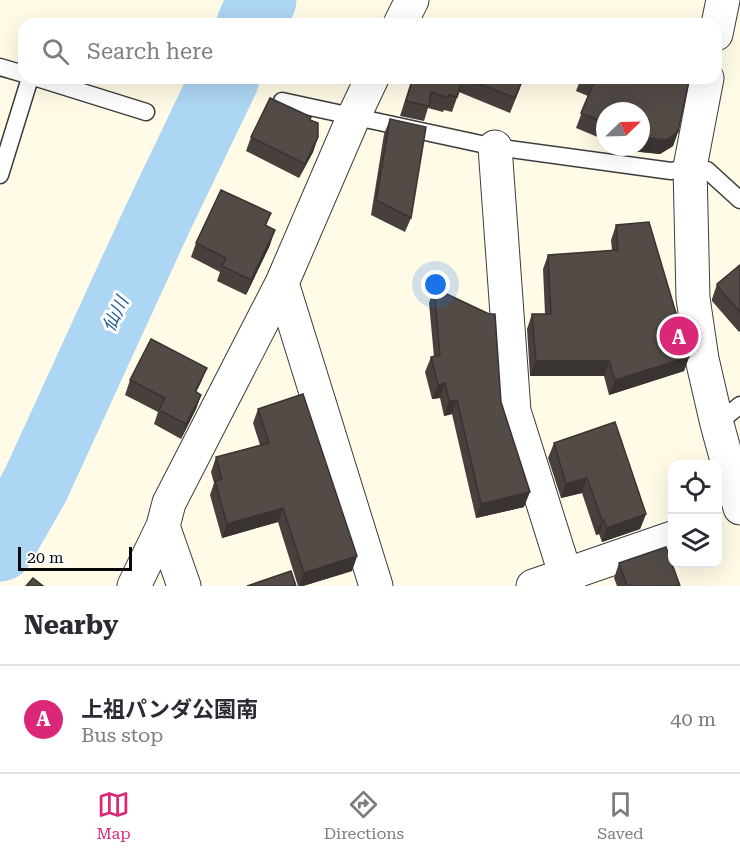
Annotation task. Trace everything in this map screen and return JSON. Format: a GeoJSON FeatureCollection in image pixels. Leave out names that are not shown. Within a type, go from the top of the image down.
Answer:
{"type":"FeatureCollection","features":[{"type":"Feature","properties":{"kind":"street"},"geometry":{"type":"LineString","coordinates":[[403,18],[412,0]]}},
{"type":"Feature","properties":{"kind":"street"},"geometry":{"type":"LineString","coordinates":[[134,586],[163,526],[169,503],[282,283],[369,84]]}},
{"type":"Feature","properties":{"kind":"street"},"geometry":{"type":"LineString","coordinates":[[706,84],[690,167],[693,298],[702,359],[728,414],[740,508]]}},
{"type":"Feature","properties":{"kind":"street"},"geometry":{"type":"LineString","coordinates":[[495,147],[514,411],[568,580]]}},
{"type":"Feature","properties":{"kind":"street"},"geometry":{"type":"LineString","coordinates":[[282,283],[375,586]]}},
{"type":"Feature","properties":{"kind":"street"},"geometry":{"type":"LineString","coordinates":[[722,521],[740,515]]}},
{"type":"Feature","properties":{"kind":"street"},"geometry":{"type":"LineString","coordinates":[[163,526],[184,586]]}},
{"type":"Feature","properties":{"kind":"street"},"geometry":{"type":"LineString","coordinates":[[533,586],[568,580],[668,540]]}},
{"type":"Feature","properties":{"kind":"lane"},"geometry":{"type":"LineString","coordinates":[[0,67],[18,72]]}},
{"type":"Feature","properties":{"kind":"lane"},"geometry":{"type":"LineString","coordinates":[[0,175],[28,84]]}},
{"type":"Feature","properties":{"kind":"lane"},"geometry":{"type":"LineString","coordinates":[[56,84],[146,112]]}},
{"type":"Feature","properties":{"kind":"lane"},"geometry":{"type":"LineString","coordinates":[[282,101],[495,147],[671,171],[690,167],[707,170],[740,200]]}},
{"type":"Feature","properties":{"kind":"building"},"geometry":{"type":"Polygon","coordinates":[[[411,84],[461,84],[457,97],[449,95],[448,98],[431,92],[429,106],[406,101],[411,84]]]}},
{"type":"Feature","properties":{"kind":"building"},"geometry":{"type":"Polygon","coordinates":[[[480,84],[521,84],[515,98],[480,84]]]}},
{"type":"Feature","properties":{"kind":"building"},"geometry":{"type":"Polygon","coordinates":[[[593,84],[688,84],[678,132],[666,140],[650,138],[650,102],[596,102],[596,119],[581,113],[593,84]]]}},
{"type":"Feature","properties":{"kind":"building"},"geometry":{"type":"Polygon","coordinates":[[[270,98],[311,117],[310,120],[318,123],[318,137],[305,164],[251,137],[270,98]]]}},
{"type":"Feature","properties":{"kind":"building"},"geometry":{"type":"Polygon","coordinates":[[[390,119],[426,127],[411,218],[376,200],[390,119]]]}},
{"type":"Feature","properties":{"kind":"building"},"geometry":{"type":"Polygon","coordinates":[[[221,190],[271,213],[265,225],[275,230],[251,280],[222,266],[226,258],[196,243],[221,190]]]}},
{"type":"Feature","properties":{"kind":"building"},"geometry":{"type":"Polygon","coordinates":[[[649,222],[689,357],[615,380],[609,361],[536,361],[532,314],[551,314],[548,255],[618,250],[616,225],[649,222]]]}},
{"type":"Feature","properties":{"kind":"building"},"geometry":{"type":"Polygon","coordinates":[[[740,265],[740,312],[717,284],[740,265]]]}},
{"type":"Feature","properties":{"kind":"building"},"geometry":{"type":"Polygon","coordinates":[[[434,288],[489,314],[495,314],[501,402],[530,492],[481,504],[457,400],[449,401],[445,383],[438,385],[431,357],[440,355],[434,288]]]}},
{"type":"Feature","properties":{"kind":"building"},"geometry":{"type":"Polygon","coordinates":[[[151,339],[207,368],[195,391],[201,395],[186,424],[159,410],[165,398],[130,380],[151,339]]]}},
{"type":"Feature","properties":{"kind":"building"},"geometry":{"type":"Polygon","coordinates":[[[303,394],[357,556],[304,573],[283,508],[227,524],[215,481],[222,479],[216,457],[269,443],[258,409],[303,394]]]}},
{"type":"Feature","properties":{"kind":"building"},"geometry":{"type":"Polygon","coordinates":[[[615,422],[646,514],[607,528],[587,478],[566,484],[554,443],[615,422]]]}},
{"type":"Feature","properties":{"kind":"building"},"geometry":{"type":"Polygon","coordinates":[[[666,547],[668,568],[674,568],[680,586],[627,586],[619,563],[666,547]]]}},
{"type":"Feature","properties":{"kind":"building"},"geometry":{"type":"Polygon","coordinates":[[[291,571],[296,586],[247,586],[291,571]]]}},
{"type":"Feature","properties":{"kind":"building"},"geometry":{"type":"Polygon","coordinates":[[[33,578],[43,586],[26,586],[33,578]]]}},
{"type":"Feature","properties":{"kind":"waterway","name":"仙川"},"geometry":{"type":"LineString","coordinates":[[254,18],[262,0]]}},
{"type":"Feature","properties":{"kind":"waterway","name":"仙川"},"geometry":{"type":"LineString","coordinates":[[0,547],[35,486],[222,84]]}},
{"type":"Feature","properties":{"kind":"place","name":"上祖パンダ公園南"},"geometry":{"type":"Point","coordinates":[679,336]}}]}
